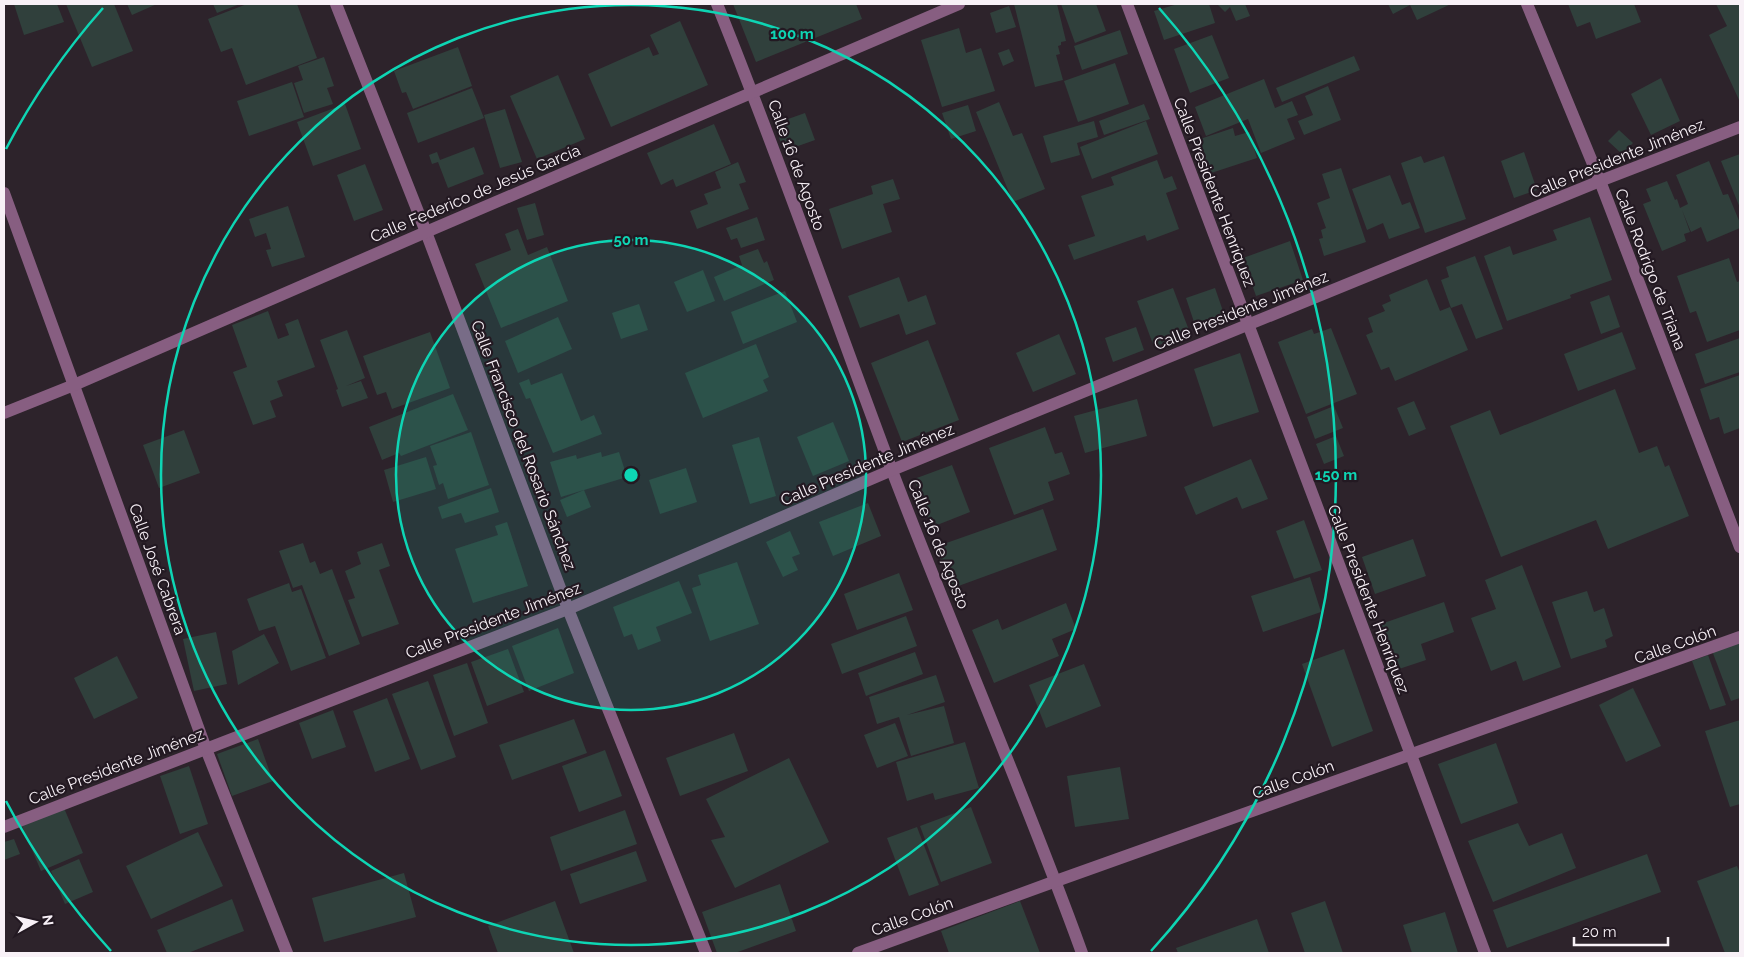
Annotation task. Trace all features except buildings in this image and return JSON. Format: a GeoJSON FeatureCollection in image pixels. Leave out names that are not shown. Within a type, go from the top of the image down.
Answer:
{"type":"FeatureCollection","features":[{"type":"Feature","properties":{"kind":"street","name":"Calle Francisco del Rosario Sánchez"},"geometry":{"type":"LineString","coordinates":[[336,4],[426,232],[568,609],[706,953]]}},
{"type":"Feature","properties":{"kind":"street","name":"Calle 16 de Agosto"},"geometry":{"type":"LineString","coordinates":[[717,4],[753,93],[892,470],[1056,881],[1082,953]]}},
{"type":"Feature","properties":{"kind":"street","name":"Calle Federico de Jesús García"},"geometry":{"type":"LineString","coordinates":[[4,413],[74,385],[959,4]]}},
{"type":"Feature","properties":{"kind":"street","name":"Calle Presidente Henríquez"},"geometry":{"type":"LineString","coordinates":[[1127,4],[1485,953]]}},
{"type":"Feature","properties":{"kind":"street","name":"Calle Rodrigo de Triana"},"geometry":{"type":"LineString","coordinates":[[1527,4],[1600,181],[1740,548]]}},
{"type":"Feature","properties":{"kind":"street","name":"Calle Presidente Jiménez"},"geometry":{"type":"LineString","coordinates":[[4,827],[568,609],[892,470],[1600,181],[1740,127]]}},
{"type":"Feature","properties":{"kind":"street","name":"Calle José Cabrera"},"geometry":{"type":"LineString","coordinates":[[4,194],[206,749],[287,953]]}},
{"type":"Feature","properties":{"kind":"street","name":"Calle Colón"},"geometry":{"type":"LineString","coordinates":[[858,953],[1740,637]]}}]}
